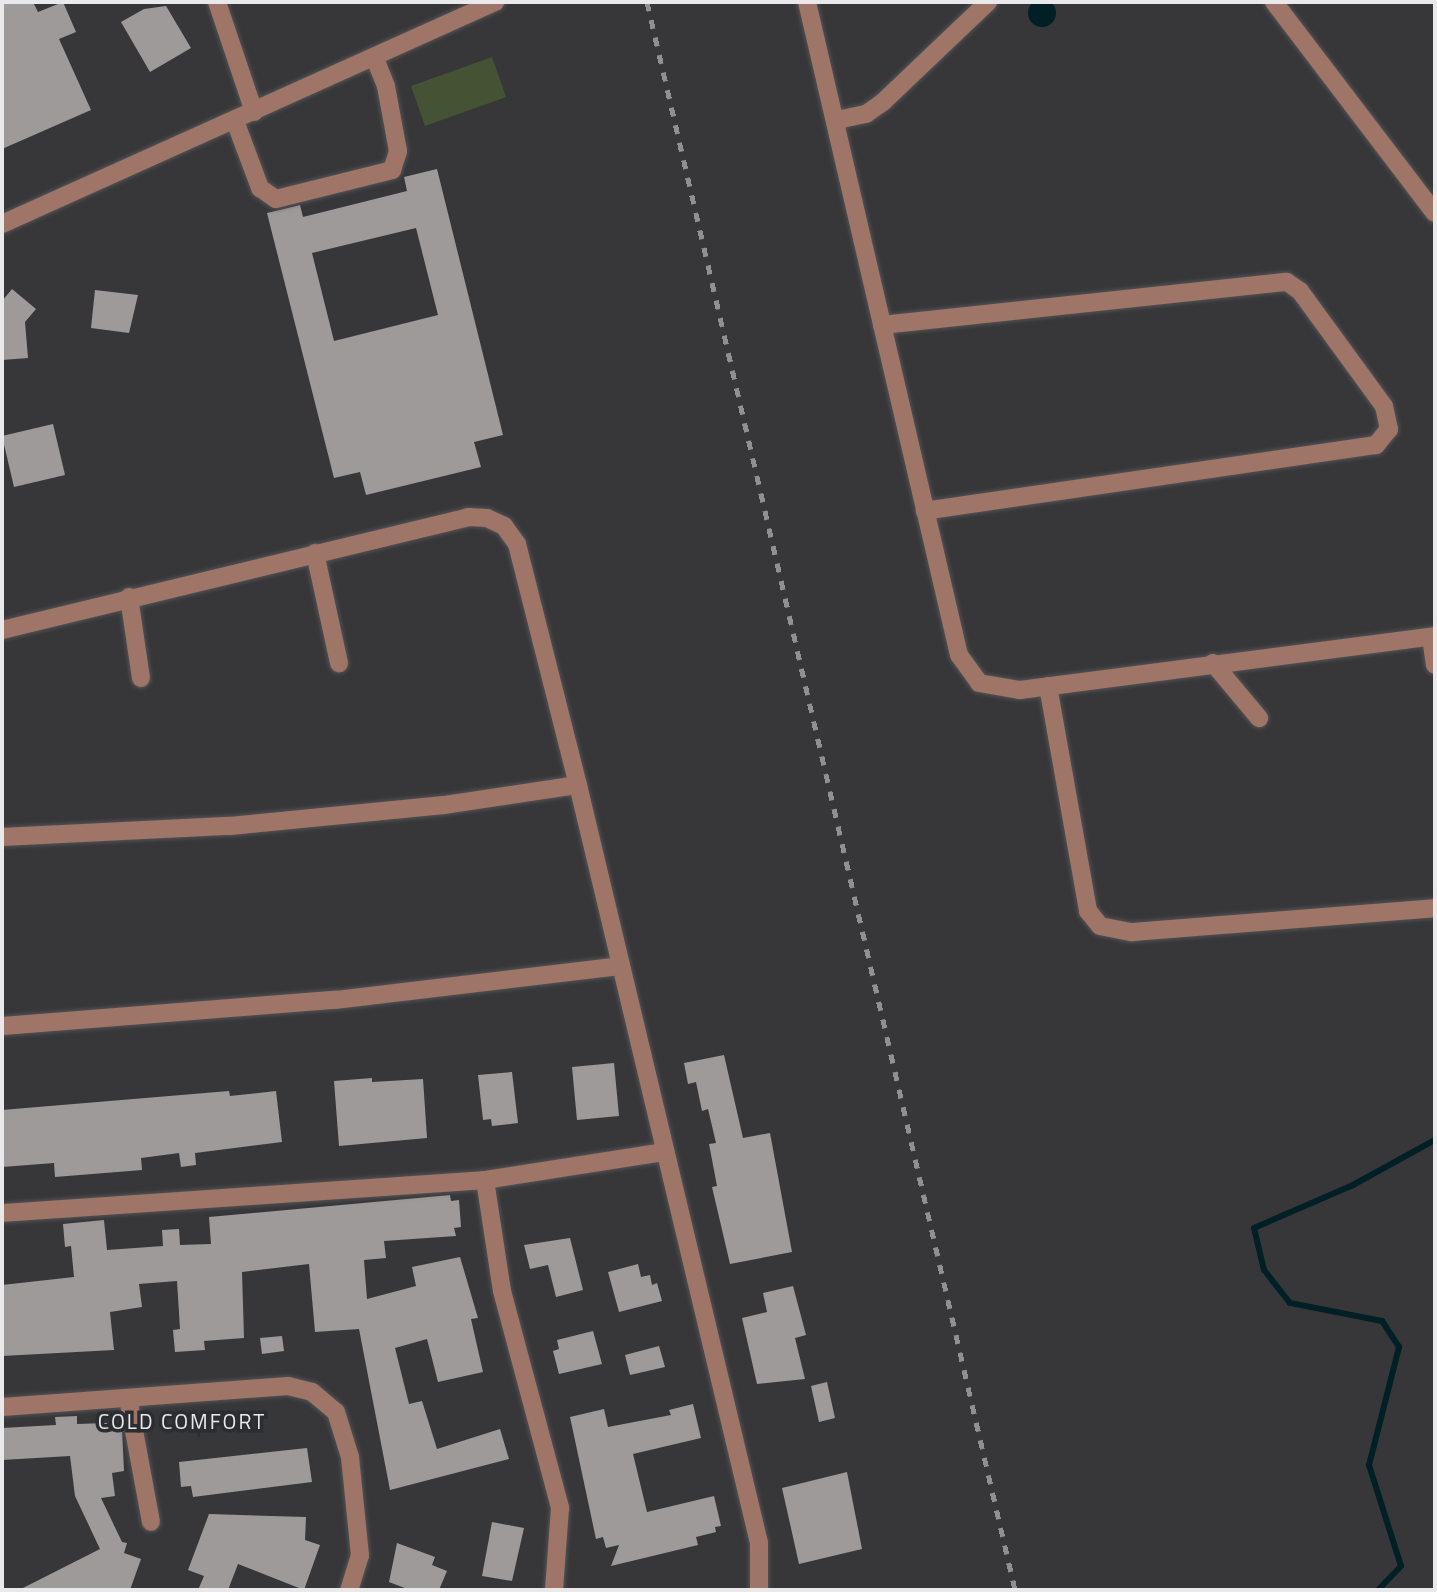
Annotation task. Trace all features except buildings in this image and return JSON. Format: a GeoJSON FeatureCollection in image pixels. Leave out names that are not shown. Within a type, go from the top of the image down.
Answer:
{"type":"FeatureCollection","features":[{"type":"Feature","properties":{"kind":"street"},"geometry":{"type":"LineString","coordinates":[[217,2],[254,112]]}},
{"type":"Feature","properties":{"kind":"street"},"geometry":{"type":"LineString","coordinates":[[2,223],[375,59],[495,2]]}},
{"type":"Feature","properties":{"kind":"street"},"geometry":{"type":"LineString","coordinates":[[807,2],[837,120],[958,654],[979,684],[1020,690],[1433,636],[1435,666]]}},
{"type":"Feature","properties":{"kind":"street"},"geometry":{"type":"LineString","coordinates":[[837,120],[866,114],[883,102],[988,2]]}},
{"type":"Feature","properties":{"kind":"street"},"geometry":{"type":"LineString","coordinates":[[1274,2],[1435,213]]}},
{"type":"Feature","properties":{"kind":"street"},"geometry":{"type":"LineString","coordinates":[[235,121],[260,188],[276,199],[392,170],[398,151],[386,86],[375,59]]}},
{"type":"Feature","properties":{"kind":"street"},"geometry":{"type":"LineString","coordinates":[[883,325],[1287,282],[1300,291],[1384,406],[1389,429],[1376,445],[926,511]]}},
{"type":"Feature","properties":{"kind":"street"},"geometry":{"type":"LineString","coordinates":[[2,630],[129,597],[468,517],[487,518],[504,526],[517,544],[578,785],[619,966],[759,1543],[758,1590]]}},
{"type":"Feature","properties":{"kind":"street"},"geometry":{"type":"LineString","coordinates":[[314,553],[340,663]]}},
{"type":"Feature","properties":{"kind":"street"},"geometry":{"type":"LineString","coordinates":[[129,597],[141,678]]}},
{"type":"Feature","properties":{"kind":"street"},"geometry":{"type":"LineString","coordinates":[[1213,663],[1259,718]]}},
{"type":"Feature","properties":{"kind":"street"},"geometry":{"type":"LineString","coordinates":[[1048,686],[1087,911],[1100,926],[1114,932],[1132,932],[1435,908]]}},
{"type":"Feature","properties":{"kind":"street"},"geometry":{"type":"LineString","coordinates":[[2,837],[230,826],[444,805],[578,785]]}},
{"type":"Feature","properties":{"kind":"street"},"geometry":{"type":"LineString","coordinates":[[2,1026],[335,1000],[619,966]]}},
{"type":"Feature","properties":{"kind":"street"},"geometry":{"type":"LineString","coordinates":[[2,1213],[485,1180],[664,1152]]}},
{"type":"Feature","properties":{"kind":"street"},"geometry":{"type":"LineString","coordinates":[[485,1180],[502,1291],[560,1508],[554,1590]]}},
{"type":"Feature","properties":{"kind":"street"},"geometry":{"type":"LineString","coordinates":[[2,1407],[288,1386],[312,1392],[336,1412],[350,1457],[360,1515],[360,1555],[349,1590]]}},
{"type":"Feature","properties":{"kind":"street"},"geometry":{"type":"LineString","coordinates":[[128,1398],[151,1522]]}},
{"type":"Feature","properties":{"kind":"green space"},"geometry":{"type":"Polygon","coordinates":[[[492,57],[506,97],[425,126],[411,86],[492,57]]]}},
{"type":"Feature","properties":{"kind":"water"},"geometry":{"type":"Polygon","coordinates":[[[1042,-1],[1052,3],[1056,13],[1052,23],[1042,27],[1032,23],[1028,13],[1032,3],[1042,-1]]]}},
{"type":"Feature","properties":{"kind":"waterway"},"geometry":{"type":"LineString","coordinates":[[1378,1590],[1401,1566],[1369,1465],[1399,1347],[1382,1321],[1290,1303],[1264,1270],[1254,1228],[1353,1185],[1435,1140]]}},
{"type":"Feature","properties":{"kind":"railway"},"geometry":{"type":"LineString","coordinates":[[647,2],[1015,1590]]}},
{"type":"Feature","properties":{"kind":"district","name":"COLD COMFORT"},"geometry":{"type":"Point","coordinates":[182,1421]}}]}
